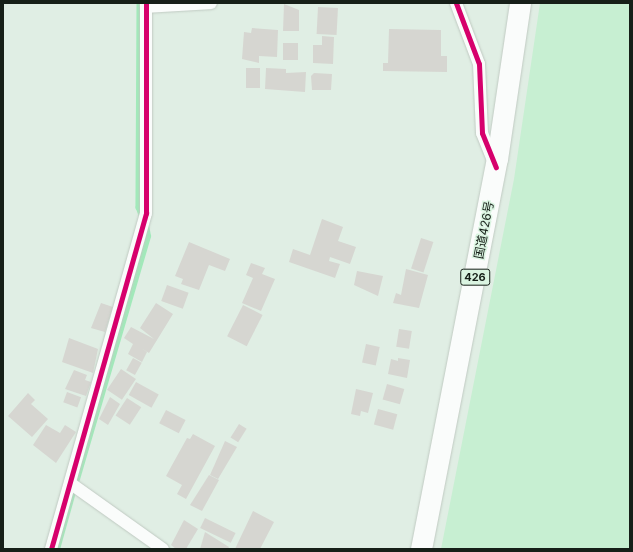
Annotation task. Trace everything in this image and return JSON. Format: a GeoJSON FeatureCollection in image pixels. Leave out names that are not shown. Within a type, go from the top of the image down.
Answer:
{"type":"FeatureCollection","features":[{"type":"Feature","properties":{"kind":"highway","name":"国道426号"},"geometry":{"type":"LineString","coordinates":[[421,549],[496,167],[520,3]]}},
{"type":"Feature","properties":{"kind":"street"},"geometry":{"type":"LineString","coordinates":[[51,549],[146,213],[146,5],[211,3]]}},
{"type":"Feature","properties":{"kind":"street"},"geometry":{"type":"LineString","coordinates":[[456,3],[479,64],[482,133],[496,167]]}},
{"type":"Feature","properties":{"kind":"street"},"geometry":{"type":"LineString","coordinates":[[70,483],[163,549]]}},
{"type":"Feature","properties":{"kind":"green space"},"geometry":{"type":"Polygon","coordinates":[[[540,3],[630,3],[630,549],[441,549],[514,179],[540,3]]]}},
{"type":"Feature","properties":{"kind":"building"},"geometry":{"type":"Polygon","coordinates":[[[284,4],[299,10],[299,31],[283,31],[284,4]]]}},
{"type":"Feature","properties":{"kind":"building"},"geometry":{"type":"Polygon","coordinates":[[[318,7],[338,8],[337,35],[317,34],[318,7]]]}},
{"type":"Feature","properties":{"kind":"building"},"geometry":{"type":"Polygon","coordinates":[[[252,28],[278,30],[277,57],[259,56],[259,63],[242,59],[244,32],[251,33],[252,28]]]}},
{"type":"Feature","properties":{"kind":"building"},"geometry":{"type":"Polygon","coordinates":[[[389,29],[441,30],[441,56],[447,56],[447,72],[383,71],[383,63],[388,63],[389,29]]]}},
{"type":"Feature","properties":{"kind":"building"},"geometry":{"type":"Polygon","coordinates":[[[322,36],[334,37],[333,64],[313,63],[313,45],[322,45],[322,36]]]}},
{"type":"Feature","properties":{"kind":"building"},"geometry":{"type":"Polygon","coordinates":[[[283,43],[298,43],[298,60],[283,60],[283,43]]]}},
{"type":"Feature","properties":{"kind":"building"},"geometry":{"type":"Polygon","coordinates":[[[246,68],[260,68],[260,88],[246,88],[246,68]]]}},
{"type":"Feature","properties":{"kind":"building"},"geometry":{"type":"Polygon","coordinates":[[[266,68],[286,69],[286,73],[306,72],[305,92],[265,89],[266,68]]]}},
{"type":"Feature","properties":{"kind":"building"},"geometry":{"type":"Polygon","coordinates":[[[314,73],[332,74],[331,90],[312,90],[311,76],[314,73]]]}},
{"type":"Feature","properties":{"kind":"building"},"geometry":{"type":"Polygon","coordinates":[[[322,219],[343,227],[338,241],[356,247],[350,264],[330,257],[329,261],[340,264],[335,278],[289,262],[293,249],[310,255],[322,219]]]}},
{"type":"Feature","properties":{"kind":"building"},"geometry":{"type":"Polygon","coordinates":[[[421,238],[433,242],[423,272],[411,268],[421,238]]]}},
{"type":"Feature","properties":{"kind":"building"},"geometry":{"type":"Polygon","coordinates":[[[189,242],[230,259],[225,271],[209,265],[199,290],[181,284],[183,279],[175,276],[189,242]]]}},
{"type":"Feature","properties":{"kind":"building"},"geometry":{"type":"Polygon","coordinates":[[[251,263],[265,268],[262,274],[275,279],[261,311],[242,303],[253,278],[246,275],[251,263]]]}},
{"type":"Feature","properties":{"kind":"building"},"geometry":{"type":"Polygon","coordinates":[[[406,269],[428,275],[419,308],[393,303],[396,293],[401,295],[406,269]]]}},
{"type":"Feature","properties":{"kind":"building"},"geometry":{"type":"Polygon","coordinates":[[[357,271],[383,276],[378,296],[354,285],[357,271]]]}},
{"type":"Feature","properties":{"kind":"building"},"geometry":{"type":"Polygon","coordinates":[[[167,285],[189,293],[183,309],[161,301],[167,285]]]}},
{"type":"Feature","properties":{"kind":"building"},"geometry":{"type":"Polygon","coordinates":[[[101,303],[113,307],[105,332],[91,328],[101,303]]]}},
{"type":"Feature","properties":{"kind":"building"},"geometry":{"type":"Polygon","coordinates":[[[156,303],[173,314],[149,353],[141,348],[147,352],[142,362],[128,354],[133,344],[124,338],[131,327],[154,339],[140,328],[156,303]]]}},
{"type":"Feature","properties":{"kind":"building"},"geometry":{"type":"Polygon","coordinates":[[[243,305],[263,315],[247,346],[227,336],[243,305]]]}},
{"type":"Feature","properties":{"kind":"building"},"geometry":{"type":"Polygon","coordinates":[[[399,329],[412,331],[409,349],[396,347],[399,329]]]}},
{"type":"Feature","properties":{"kind":"building"},"geometry":{"type":"Polygon","coordinates":[[[69,338],[98,349],[93,373],[62,362],[69,338]]]}},
{"type":"Feature","properties":{"kind":"building"},"geometry":{"type":"Polygon","coordinates":[[[366,344],[380,347],[376,365],[362,363],[366,344]]]}},
{"type":"Feature","properties":{"kind":"building"},"geometry":{"type":"Polygon","coordinates":[[[133,358],[142,363],[135,375],[126,370],[133,358]]]}},
{"type":"Feature","properties":{"kind":"building"},"geometry":{"type":"Polygon","coordinates":[[[398,358],[410,360],[407,378],[388,374],[391,359],[398,361],[398,358]]]}},
{"type":"Feature","properties":{"kind":"building"},"geometry":{"type":"Polygon","coordinates":[[[121,369],[136,379],[122,400],[107,390],[121,369]]]}},
{"type":"Feature","properties":{"kind":"building"},"geometry":{"type":"Polygon","coordinates":[[[74,370],[87,375],[85,380],[91,382],[86,396],[65,389],[74,370]]]}},
{"type":"Feature","properties":{"kind":"building"},"geometry":{"type":"Polygon","coordinates":[[[136,382],[159,395],[151,408],[129,395],[136,382]]]}},
{"type":"Feature","properties":{"kind":"building"},"geometry":{"type":"Polygon","coordinates":[[[387,384],[404,389],[400,404],[383,399],[387,384]]]}},
{"type":"Feature","properties":{"kind":"building"},"geometry":{"type":"Polygon","coordinates":[[[356,389],[373,393],[368,413],[361,411],[360,416],[351,414],[356,389]]]}},
{"type":"Feature","properties":{"kind":"building"},"geometry":{"type":"Polygon","coordinates":[[[67,392],[81,397],[77,407],[63,402],[67,392]]]}},
{"type":"Feature","properties":{"kind":"building"},"geometry":{"type":"Polygon","coordinates":[[[28,393],[35,400],[31,404],[48,419],[32,437],[8,416],[28,393]]]}},
{"type":"Feature","properties":{"kind":"building"},"geometry":{"type":"Polygon","coordinates":[[[110,397],[120,404],[108,425],[99,419],[110,397]]]}},
{"type":"Feature","properties":{"kind":"building"},"geometry":{"type":"Polygon","coordinates":[[[127,398],[141,407],[130,425],[116,416],[127,398]]]}},
{"type":"Feature","properties":{"kind":"building"},"geometry":{"type":"Polygon","coordinates":[[[378,409],[397,414],[393,430],[374,424],[378,409]]]}},
{"type":"Feature","properties":{"kind":"building"},"geometry":{"type":"Polygon","coordinates":[[[166,410],[186,420],[179,433],[159,423],[166,410]]]}},
{"type":"Feature","properties":{"kind":"building"},"geometry":{"type":"Polygon","coordinates":[[[239,424],[247,429],[238,442],[231,438],[239,424]]]}},
{"type":"Feature","properties":{"kind":"building"},"geometry":{"type":"Polygon","coordinates":[[[46,425],[60,433],[65,425],[76,432],[56,463],[33,445],[46,425]]]}},
{"type":"Feature","properties":{"kind":"building"},"geometry":{"type":"Polygon","coordinates":[[[193,434],[215,446],[186,499],[177,494],[182,485],[166,476],[187,438],[190,439],[193,434]]]}},
{"type":"Feature","properties":{"kind":"building"},"geometry":{"type":"Polygon","coordinates":[[[225,441],[237,447],[218,479],[210,475],[225,441]]]}},
{"type":"Feature","properties":{"kind":"building"},"geometry":{"type":"Polygon","coordinates":[[[209,475],[219,480],[202,511],[190,505],[209,475]]]}},
{"type":"Feature","properties":{"kind":"building"},"geometry":{"type":"Polygon","coordinates":[[[253,511],[274,522],[260,549],[235,549],[253,511]]]}},
{"type":"Feature","properties":{"kind":"building"},"geometry":{"type":"Polygon","coordinates":[[[205,518],[236,533],[231,543],[200,528],[205,518]]]}},
{"type":"Feature","properties":{"kind":"building"},"geometry":{"type":"Polygon","coordinates":[[[184,520],[198,529],[186,549],[176,549],[171,545],[184,520]]]}},
{"type":"Feature","properties":{"kind":"building"},"geometry":{"type":"Polygon","coordinates":[[[205,532],[229,547],[228,549],[200,549],[205,532]]]}},
{"type":"Feature","properties":{"kind":"waterway"},"geometry":{"type":"LineString","coordinates":[[139,3],[138,207],[142,217]]}},
{"type":"Feature","properties":{"kind":"waterway"},"geometry":{"type":"LineString","coordinates":[[77,479],[148,236],[146,225]]}},
{"type":"Feature","properties":{"kind":"waterway"},"geometry":{"type":"LineString","coordinates":[[57,549],[74,488]]}},
{"type":"Feature","properties":{"kind":"cycle path"},"geometry":{"type":"LineString","coordinates":[[51,549],[146,213],[146,3]]}},
{"type":"Feature","properties":{"kind":"cycle path"},"geometry":{"type":"LineString","coordinates":[[456,3],[479,64],[482,133],[496,167]]}}]}
